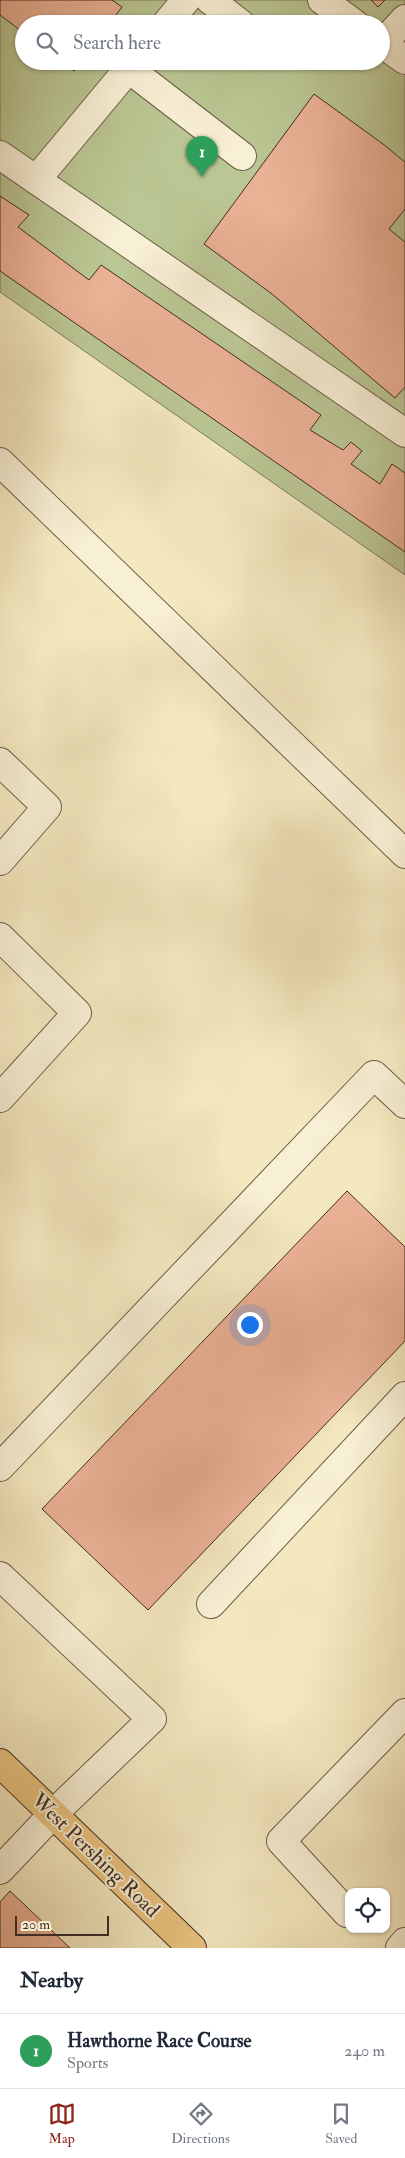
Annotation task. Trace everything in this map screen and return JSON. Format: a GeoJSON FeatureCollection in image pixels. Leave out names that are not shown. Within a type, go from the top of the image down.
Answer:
{"type":"FeatureCollection","features":[{"type":"Feature","properties":{"kind":"main road","name":"West Pershing Road"},"geometry":{"type":"LineString","coordinates":[[0,1763],[192,1948]]}},
{"type":"Feature","properties":{"kind":"lane"},"geometry":{"type":"LineString","coordinates":[[174,15],[186,0]]}},
{"type":"Feature","properties":{"kind":"lane"},"geometry":{"type":"LineString","coordinates":[[210,0],[229,15]]}},
{"type":"Feature","properties":{"kind":"lane"},"geometry":{"type":"LineString","coordinates":[[322,0],[343,15]]}},
{"type":"Feature","properties":{"kind":"lane"},"geometry":{"type":"LineString","coordinates":[[390,35],[405,19]]}},
{"type":"Feature","properties":{"kind":"lane"},"geometry":{"type":"LineString","coordinates":[[390,49],[405,60]]}},
{"type":"Feature","properties":{"kind":"lane"},"geometry":{"type":"LineString","coordinates":[[36,180],[128,70]]}},
{"type":"Feature","properties":{"kind":"lane"},"geometry":{"type":"LineString","coordinates":[[138,70],[242,156]]}},
{"type":"Feature","properties":{"kind":"lane"},"geometry":{"type":"LineString","coordinates":[[0,155],[405,434]]}},
{"type":"Feature","properties":{"kind":"lane"},"geometry":{"type":"LineString","coordinates":[[0,462],[405,854]]}},
{"type":"Feature","properties":{"kind":"lane"},"geometry":{"type":"LineString","coordinates":[[0,762],[48,807],[0,861]]}},
{"type":"Feature","properties":{"kind":"lane"},"geometry":{"type":"LineString","coordinates":[[0,937],[77,1013],[0,1098]]}},
{"type":"Feature","properties":{"kind":"lane"},"geometry":{"type":"LineString","coordinates":[[0,1467],[374,1075],[405,1104]]}},
{"type":"Feature","properties":{"kind":"lane"},"geometry":{"type":"LineString","coordinates":[[211,1604],[405,1396]]}},
{"type":"Feature","properties":{"kind":"lane"},"geometry":{"type":"LineString","coordinates":[[0,1576],[152,1719],[53,1814],[0,1870]]}},
{"type":"Feature","properties":{"kind":"lane"},"geometry":{"type":"LineString","coordinates":[[345,1911],[281,1841],[405,1713]]}},
{"type":"Feature","properties":{"kind":"lane"},"geometry":{"type":"LineString","coordinates":[[400,1948],[405,1942]]}},
{"type":"Feature","properties":{"kind":"green space"},"geometry":{"type":"Polygon","coordinates":[[[0,0],[405,0],[405,575],[0,292],[0,0]]]}},
{"type":"Feature","properties":{"kind":"building"},"geometry":{"type":"Polygon","coordinates":[[[0,0],[112,0],[122,7],[116,15],[15,15],[15,26],[0,15],[0,0]]]}},
{"type":"Feature","properties":{"kind":"building"},"geometry":{"type":"Polygon","coordinates":[[[371,0],[385,0],[378,7],[371,0]]]}},
{"type":"Feature","properties":{"kind":"building"},"geometry":{"type":"Polygon","coordinates":[[[314,94],[405,162],[405,209],[389,229],[405,242],[405,387],[395,398],[272,294],[204,244],[314,94]]]}},
{"type":"Feature","properties":{"kind":"building"},"geometry":{"type":"Polygon","coordinates":[[[0,196],[29,215],[18,227],[89,280],[101,265],[321,415],[310,430],[343,450],[351,442],[362,451],[351,464],[380,484],[392,464],[405,473],[405,552],[0,271],[0,196]]]}},
{"type":"Feature","properties":{"kind":"building"},"geometry":{"type":"Polygon","coordinates":[[[347,1191],[405,1247],[405,1341],[148,1610],[42,1509],[347,1191]]]}},
{"type":"Feature","properties":{"kind":"building"},"geometry":{"type":"Polygon","coordinates":[[[10,1891],[70,1948],[0,1948],[0,1902],[10,1891]]]}},
{"type":"Feature","properties":{"kind":"place","name":"Hawthorne Race Course"},"geometry":{"type":"Point","coordinates":[202,177]}}]}
